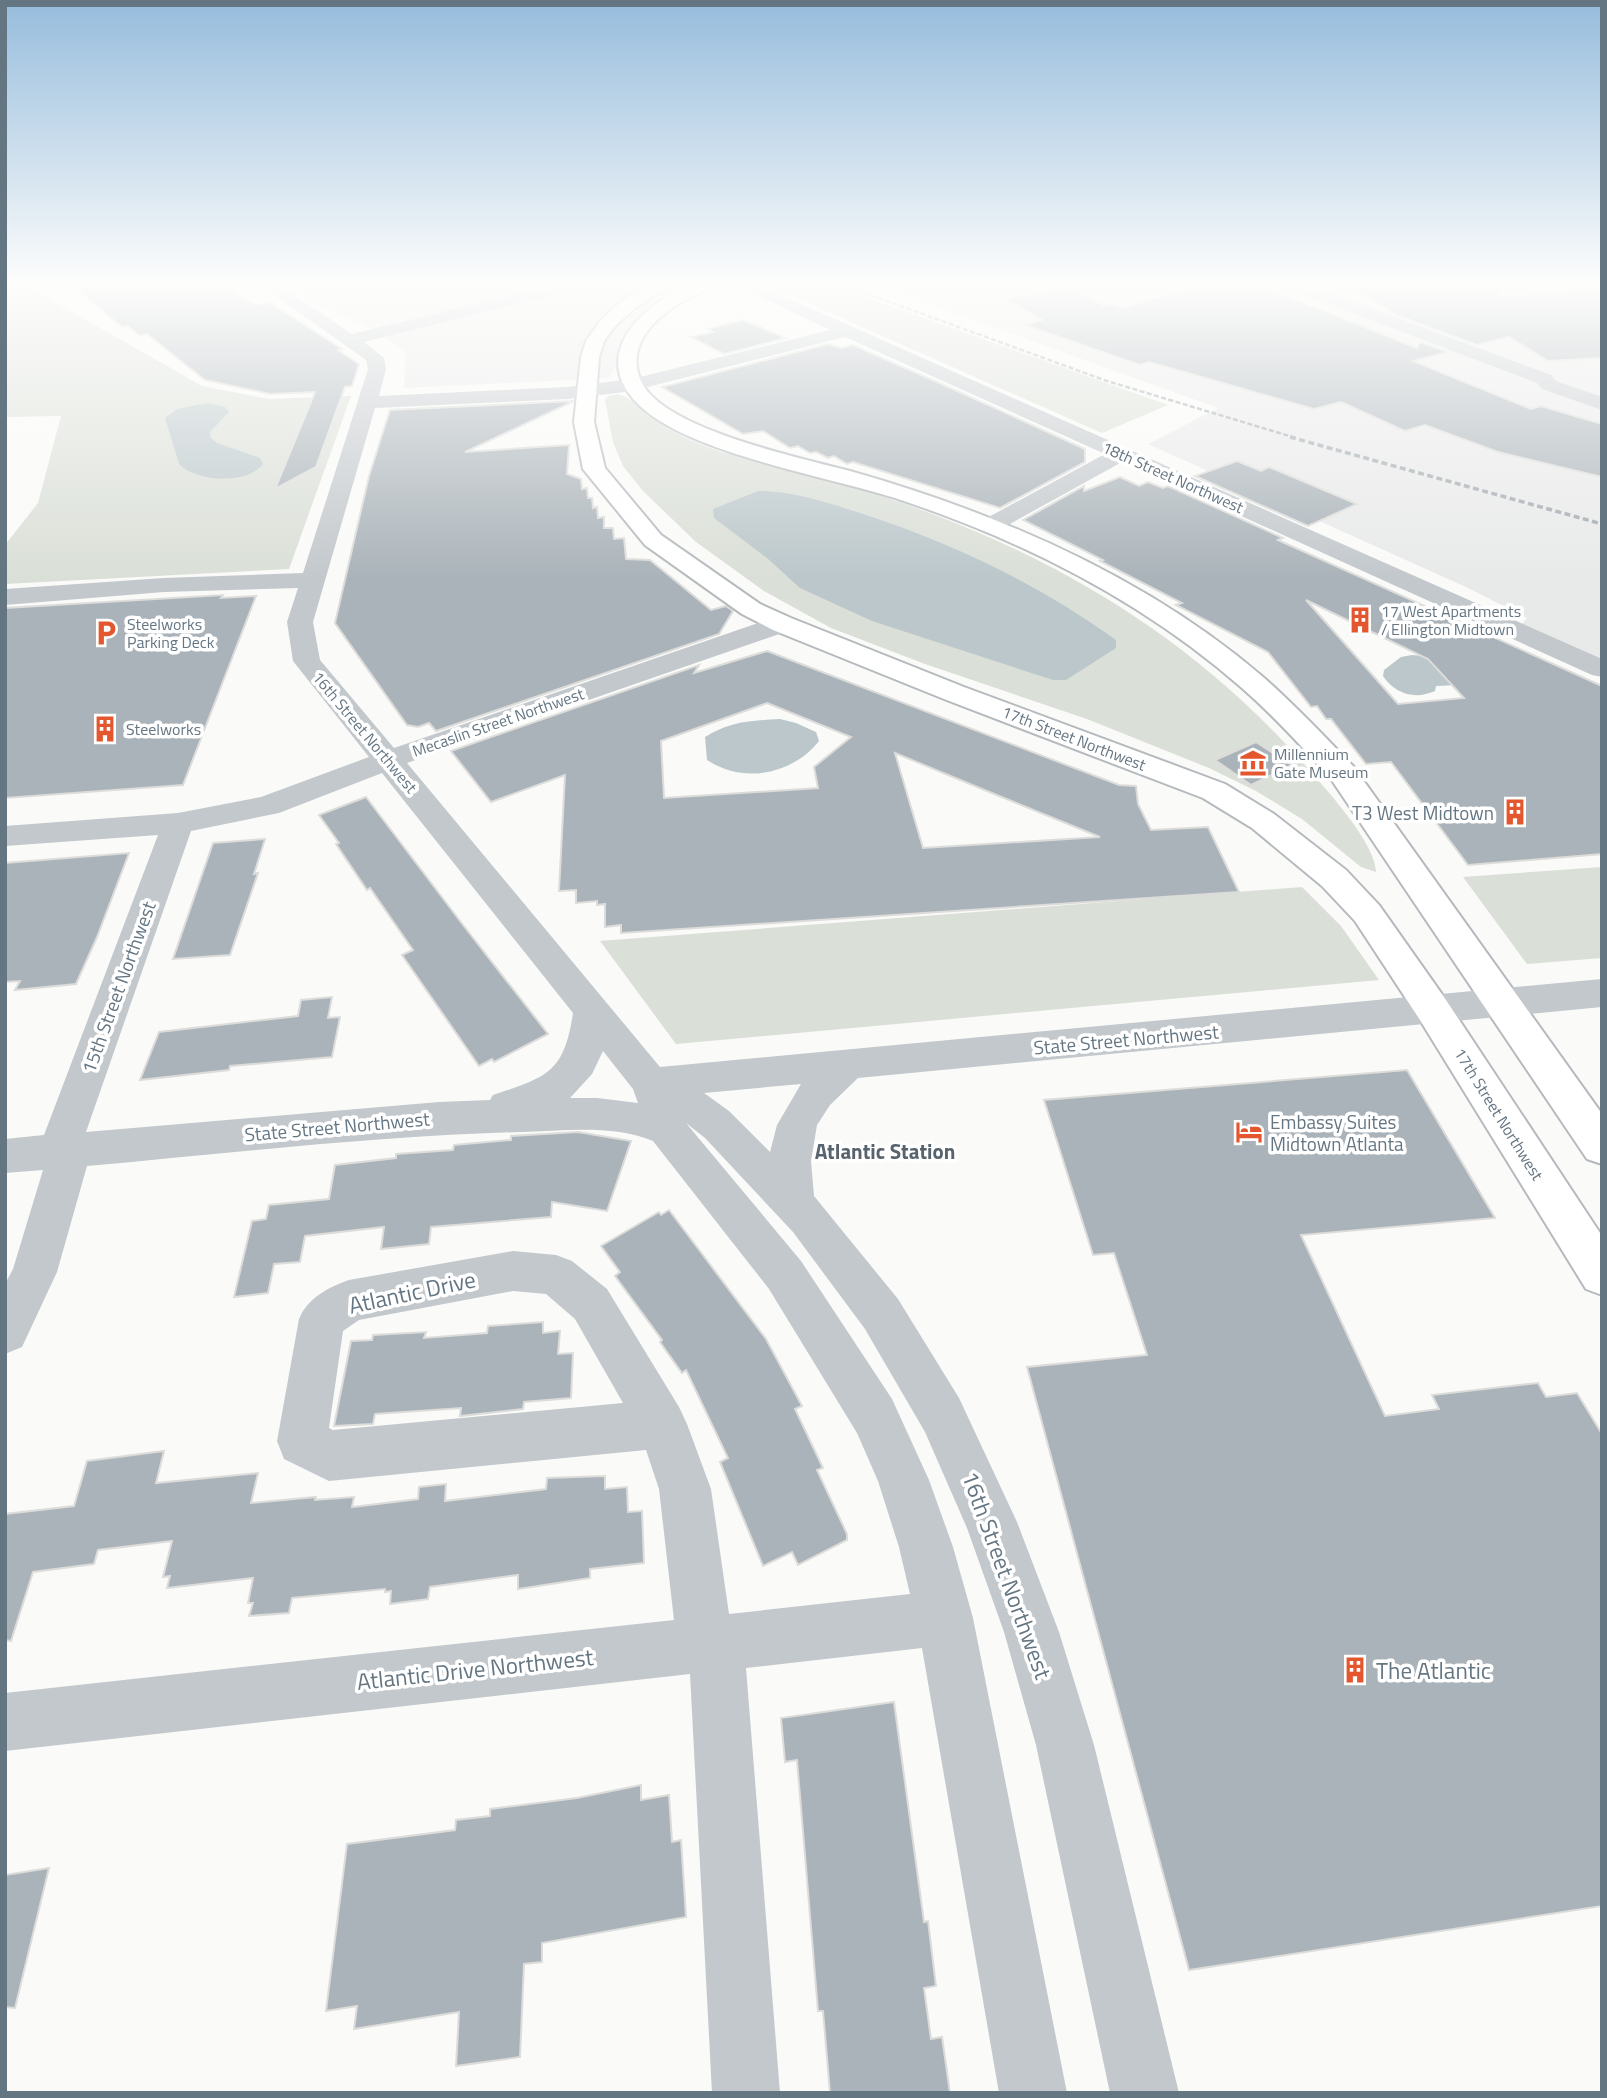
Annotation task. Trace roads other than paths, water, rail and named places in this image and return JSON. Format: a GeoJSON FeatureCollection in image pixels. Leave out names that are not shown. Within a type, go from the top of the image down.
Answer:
{"type":"FeatureCollection","features":[{"type":"Feature","properties":{"kind":"main road","name":"17th Street Northwest"},"geometry":{"type":"LineString","coordinates":[[587,383],[584,422],[594,469],[653,540],[751,609],[954,693],[1214,791],[1263,821],[1334,878],[1367,913],[1433,1010],[1602,1275]]}},
{"type":"Feature","properties":{"kind":"main road"},"geometry":{"type":"LineString","coordinates":[[635,383],[659,412],[709,438],[920,499],[991,526],[1128,593],[1186,630],[1231,665],[1303,728],[1342,773],[1602,1147]]}},
{"type":"Feature","properties":{"kind":"street","name":"16th Street Northwest"},"geometry":{"type":"LineString","coordinates":[[373,383],[300,622],[307,662],[651,1083],[710,1118],[794,1204],[868,1292],[901,1341],[957,1441],[1000,1541],[1044,1675],[1068,1760],[1145,2093]]}},
{"type":"Feature","properties":{"kind":"street"},"geometry":{"type":"LineString","coordinates":[[368,402],[542,383]]}},
{"type":"Feature","properties":{"kind":"street","name":"18th Street Northwest"},"geometry":{"type":"LineString","coordinates":[[962,383],[1602,669]]}},
{"type":"Feature","properties":{"kind":"street"},"geometry":{"type":"LineString","coordinates":[[1547,383],[1602,404]]}},
{"type":"Feature","properties":{"kind":"street"},"geometry":{"type":"LineString","coordinates":[[991,526],[1121,454]]}},
{"type":"Feature","properties":{"kind":"street"},"geometry":{"type":"LineString","coordinates":[[5,597],[164,584],[313,580]]}},
{"type":"Feature","properties":{"kind":"street","name":"Mecaslin Street Northwest"},"geometry":{"type":"LineString","coordinates":[[5,836],[178,823],[268,806],[388,760],[782,624]]}},
{"type":"Feature","properties":{"kind":"street","name":"15th Street Northwest"},"geometry":{"type":"LineString","coordinates":[[5,1332],[35,1272],[66,1150],[178,823]]}},
{"type":"Feature","properties":{"kind":"street","name":"State Street Northwest"},"geometry":{"type":"LineString","coordinates":[[651,1083],[1602,993]]}},
{"type":"Feature","properties":{"kind":"street"},"geometry":{"type":"LineString","coordinates":[[439,1118],[517,1104],[551,1092],[578,1066],[587,1047],[592,1012]]}},
{"type":"Feature","properties":{"kind":"street"},"geometry":{"type":"LineString","coordinates":[[794,1204],[790,1162],[792,1137],[800,1114],[812,1096],[848,1065]]}},
{"type":"Feature","properties":{"kind":"street","name":"16th Street Northwest"},"geometry":{"type":"LineString","coordinates":[[651,1083],[667,1129],[785,1275],[876,1416],[903,1480],[926,1547],[945,1618],[1033,2093]]}},
{"type":"Feature","properties":{"kind":"street","name":"State Street Northwest"},"geometry":{"type":"LineString","coordinates":[[5,1156],[439,1118],[597,1114],[645,1120],[667,1129]]}},
{"type":"Feature","properties":{"kind":"street","name":"Atlantic Drive"},"geometry":{"type":"LineString","coordinates":[[662,1424],[329,1456],[302,1441],[322,1319],[349,1301],[513,1271],[556,1275],[591,1304],[662,1424],[685,1489],[711,1642],[746,2093]]}},
{"type":"Feature","properties":{"kind":"street","name":"Atlantic Drive Northwest"},"geometry":{"type":"LineString","coordinates":[[5,1722],[945,1618]]}},
{"type":"Feature","properties":{"kind":"railway"},"geometry":{"type":"LineString","coordinates":[[1113,383],[1296,438]]}},
{"type":"Feature","properties":{"kind":"railway"},"geometry":{"type":"LineString","coordinates":[[1290,437],[1602,524]]}},
{"type":"Feature","properties":{"kind":"place","name":"17 West Apartments / Ellington Midtown"},"geometry":{"type":"Point","coordinates":[1360,620]}},
{"type":"Feature","properties":{"kind":"place","name":"Steelworks Parking Deck"},"geometry":{"type":"Point","coordinates":[106,633]}},
{"type":"Feature","properties":{"kind":"place","name":"Steelworks"},"geometry":{"type":"Point","coordinates":[105,729]}},
{"type":"Feature","properties":{"kind":"place","name":"Millennium Gate Museum"},"geometry":{"type":"Point","coordinates":[1253,763]}},
{"type":"Feature","properties":{"kind":"place","name":"T3 West Midtown"},"geometry":{"type":"Point","coordinates":[1515,812]}},
{"type":"Feature","properties":{"kind":"place","name":"Embassy Suites Midtown Atlanta"},"geometry":{"type":"Point","coordinates":[1249,1132]}},
{"type":"Feature","properties":{"kind":"place","name":"The Atlantic"},"geometry":{"type":"Point","coordinates":[1355,1670]}},
{"type":"Feature","properties":{"kind":"district","name":"Atlantic Station"},"geometry":{"type":"Point","coordinates":[885,1151]}}]}
